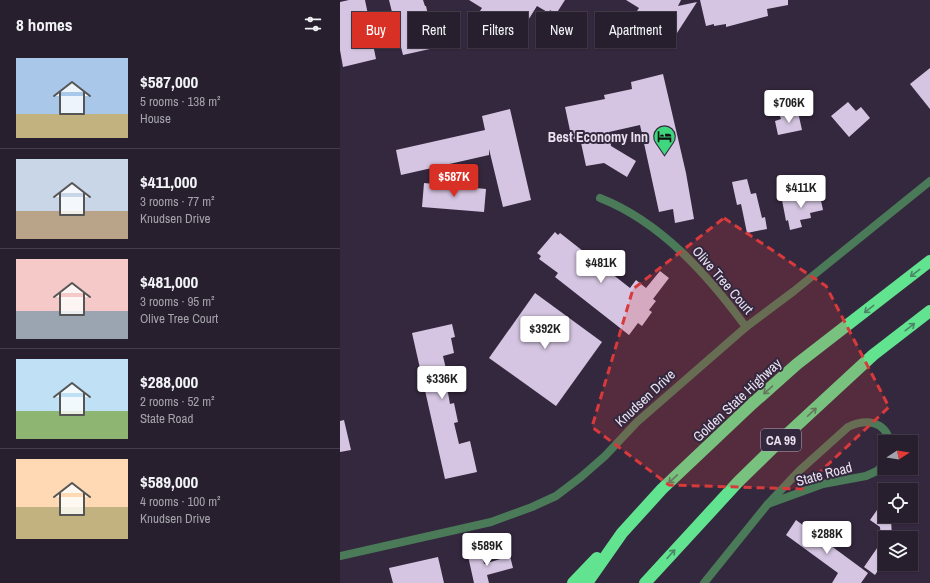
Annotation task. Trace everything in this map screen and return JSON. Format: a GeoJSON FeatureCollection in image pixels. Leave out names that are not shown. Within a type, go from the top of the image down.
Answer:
{"type":"FeatureCollection","features":[{"type":"Feature","properties":{"kind":"highway","name":"Golden State Highway"},"geometry":{"type":"LineString","coordinates":[[587,583],[622,533],[662,489],[752,404],[797,364],[930,262]]}},
{"type":"Feature","properties":{"kind":"highway","name":"CA 99"},"geometry":{"type":"LineString","coordinates":[[645,583],[728,493],[782,438],[873,355],[930,310]]}},
{"type":"Feature","properties":{"kind":"highway"},"geometry":{"type":"LineString","coordinates":[[573,583],[622,533]]}},
{"type":"Feature","properties":{"kind":"street","name":"Knudsen Drive"},"geometry":{"type":"LineString","coordinates":[[340,556],[491,522],[526,510],[556,496],[596,464],[637,422],[746,327],[794,291],[930,181]]}},
{"type":"Feature","properties":{"kind":"street","name":"Olive Tree Court"},"geometry":{"type":"LineString","coordinates":[[600,198],[640,219],[672,243],[701,270],[729,303],[746,327]]}},
{"type":"Feature","properties":{"kind":"street","name":"State Road"},"geometry":{"type":"LineString","coordinates":[[704,583],[767,505],[799,471],[848,427],[858,423],[868,422],[878,424],[885,430],[887,435]]}},
{"type":"Feature","properties":{"kind":"street","name":"State Road"},"geometry":{"type":"LineString","coordinates":[[767,505],[823,484],[866,476],[878,470]]}},
{"type":"Feature","properties":{"kind":"highlighted area"},"geometry":{"type":"Polygon","coordinates":[[[724,218],[826,286],[889,407],[802,489],[669,485],[592,427],[633,289],[724,218]]]}},
{"type":"Feature","properties":{"kind":"building"},"geometry":{"type":"Polygon","coordinates":[[[349,0],[365,0],[367,12],[352,12],[352,48],[374,48],[376,59],[343,67],[340,50],[340,2],[349,0]]]}},
{"type":"Feature","properties":{"kind":"building"},"geometry":{"type":"Polygon","coordinates":[[[389,0],[423,0],[427,12],[408,12],[408,48],[430,49],[403,55],[400,43],[400,12],[392,12],[389,0]]]}},
{"type":"Feature","properties":{"kind":"building"},"geometry":{"type":"Polygon","coordinates":[[[469,0],[565,0],[557,12],[550,10],[549,12],[547,12],[537,6],[528,20],[528,12],[482,12],[480,11],[482,8],[469,0]]]}},
{"type":"Feature","properties":{"kind":"building"},"geometry":{"type":"Polygon","coordinates":[[[626,0],[681,0],[678,6],[697,2],[677,33],[676,12],[639,12],[637,11],[639,8],[626,0]]]}},
{"type":"Feature","properties":{"kind":"building"},"geometry":{"type":"Polygon","coordinates":[[[700,0],[788,0],[788,5],[767,9],[768,16],[726,27],[726,24],[706,26],[700,0]]]}},
{"type":"Feature","properties":{"kind":"building"},"geometry":{"type":"Polygon","coordinates":[[[930,68],[930,109],[910,84],[930,68]]]}},
{"type":"Feature","properties":{"kind":"building","name":"Best Economy Inn"},"geometry":{"type":"Polygon","coordinates":[[[663,74],[686,173],[694,219],[675,223],[673,209],[659,212],[640,125],[609,132],[611,146],[636,161],[627,177],[604,163],[586,166],[580,138],[572,140],[565,107],[605,99],[604,95],[632,89],[631,82],[663,74]]]}},
{"type":"Feature","properties":{"kind":"building"},"geometry":{"type":"Polygon","coordinates":[[[848,102],[856,111],[861,107],[870,118],[849,137],[831,116],[848,102]]]}},
{"type":"Feature","properties":{"kind":"building"},"geometry":{"type":"Polygon","coordinates":[[[510,109],[531,200],[503,207],[489,149],[489,155],[401,175],[396,150],[485,130],[482,116],[510,109]]]}},
{"type":"Feature","properties":{"kind":"building"},"geometry":{"type":"Polygon","coordinates":[[[798,112],[802,130],[778,135],[775,121],[781,119],[780,116],[798,112]]]}},
{"type":"Feature","properties":{"kind":"building"},"geometry":{"type":"Polygon","coordinates":[[[747,179],[751,194],[756,193],[762,218],[765,217],[767,229],[747,233],[741,204],[737,205],[732,182],[747,179]]]}},
{"type":"Feature","properties":{"kind":"building"},"geometry":{"type":"Polygon","coordinates":[[[424,183],[486,189],[484,212],[422,207],[424,183]]]}},
{"type":"Feature","properties":{"kind":"building"},"geometry":{"type":"Polygon","coordinates":[[[807,194],[808,198],[820,196],[823,210],[810,213],[811,218],[800,220],[802,227],[790,230],[788,220],[786,221],[782,200],[807,194]]]}},
{"type":"Feature","properties":{"kind":"building"},"geometry":{"type":"Polygon","coordinates":[[[555,232],[558,235],[560,233],[630,288],[636,280],[646,288],[660,271],[669,278],[653,299],[656,301],[649,310],[652,312],[642,326],[638,323],[629,335],[555,277],[558,273],[539,259],[541,256],[537,253],[555,232]]]}},
{"type":"Feature","properties":{"kind":"building"},"geometry":{"type":"Polygon","coordinates":[[[535,293],[602,342],[556,406],[489,358],[535,293]]]}},
{"type":"Feature","properties":{"kind":"building"},"geometry":{"type":"Polygon","coordinates":[[[452,324],[455,337],[451,338],[454,353],[443,356],[449,382],[446,382],[450,404],[454,403],[458,422],[454,423],[459,444],[470,441],[477,472],[445,479],[412,333],[452,324]]]}},
{"type":"Feature","properties":{"kind":"building"},"geometry":{"type":"Polygon","coordinates":[[[344,420],[351,450],[340,452],[340,421],[344,420]]]}},
{"type":"Feature","properties":{"kind":"building"},"geometry":{"type":"Polygon","coordinates":[[[877,510],[878,523],[891,523],[892,531],[880,531],[880,527],[870,520],[877,510]]]}},
{"type":"Feature","properties":{"kind":"building"},"geometry":{"type":"Polygon","coordinates":[[[796,520],[868,573],[861,583],[832,583],[838,573],[786,535],[796,520]]]}},
{"type":"Feature","properties":{"kind":"building"},"geometry":{"type":"Polygon","coordinates":[[[878,547],[878,570],[875,575],[864,567],[878,547]]]}},
{"type":"Feature","properties":{"kind":"building"},"geometry":{"type":"Polygon","coordinates":[[[482,553],[484,564],[510,556],[513,568],[487,575],[489,583],[474,583],[468,556],[482,553]]]}},
{"type":"Feature","properties":{"kind":"building"},"geometry":{"type":"Polygon","coordinates":[[[438,557],[444,583],[393,583],[389,568],[438,557]]]}},
{"type":"Feature","properties":{"kind":"place","name":"Best Economy Inn"},"geometry":{"type":"Point","coordinates":[664,156]}}]}
